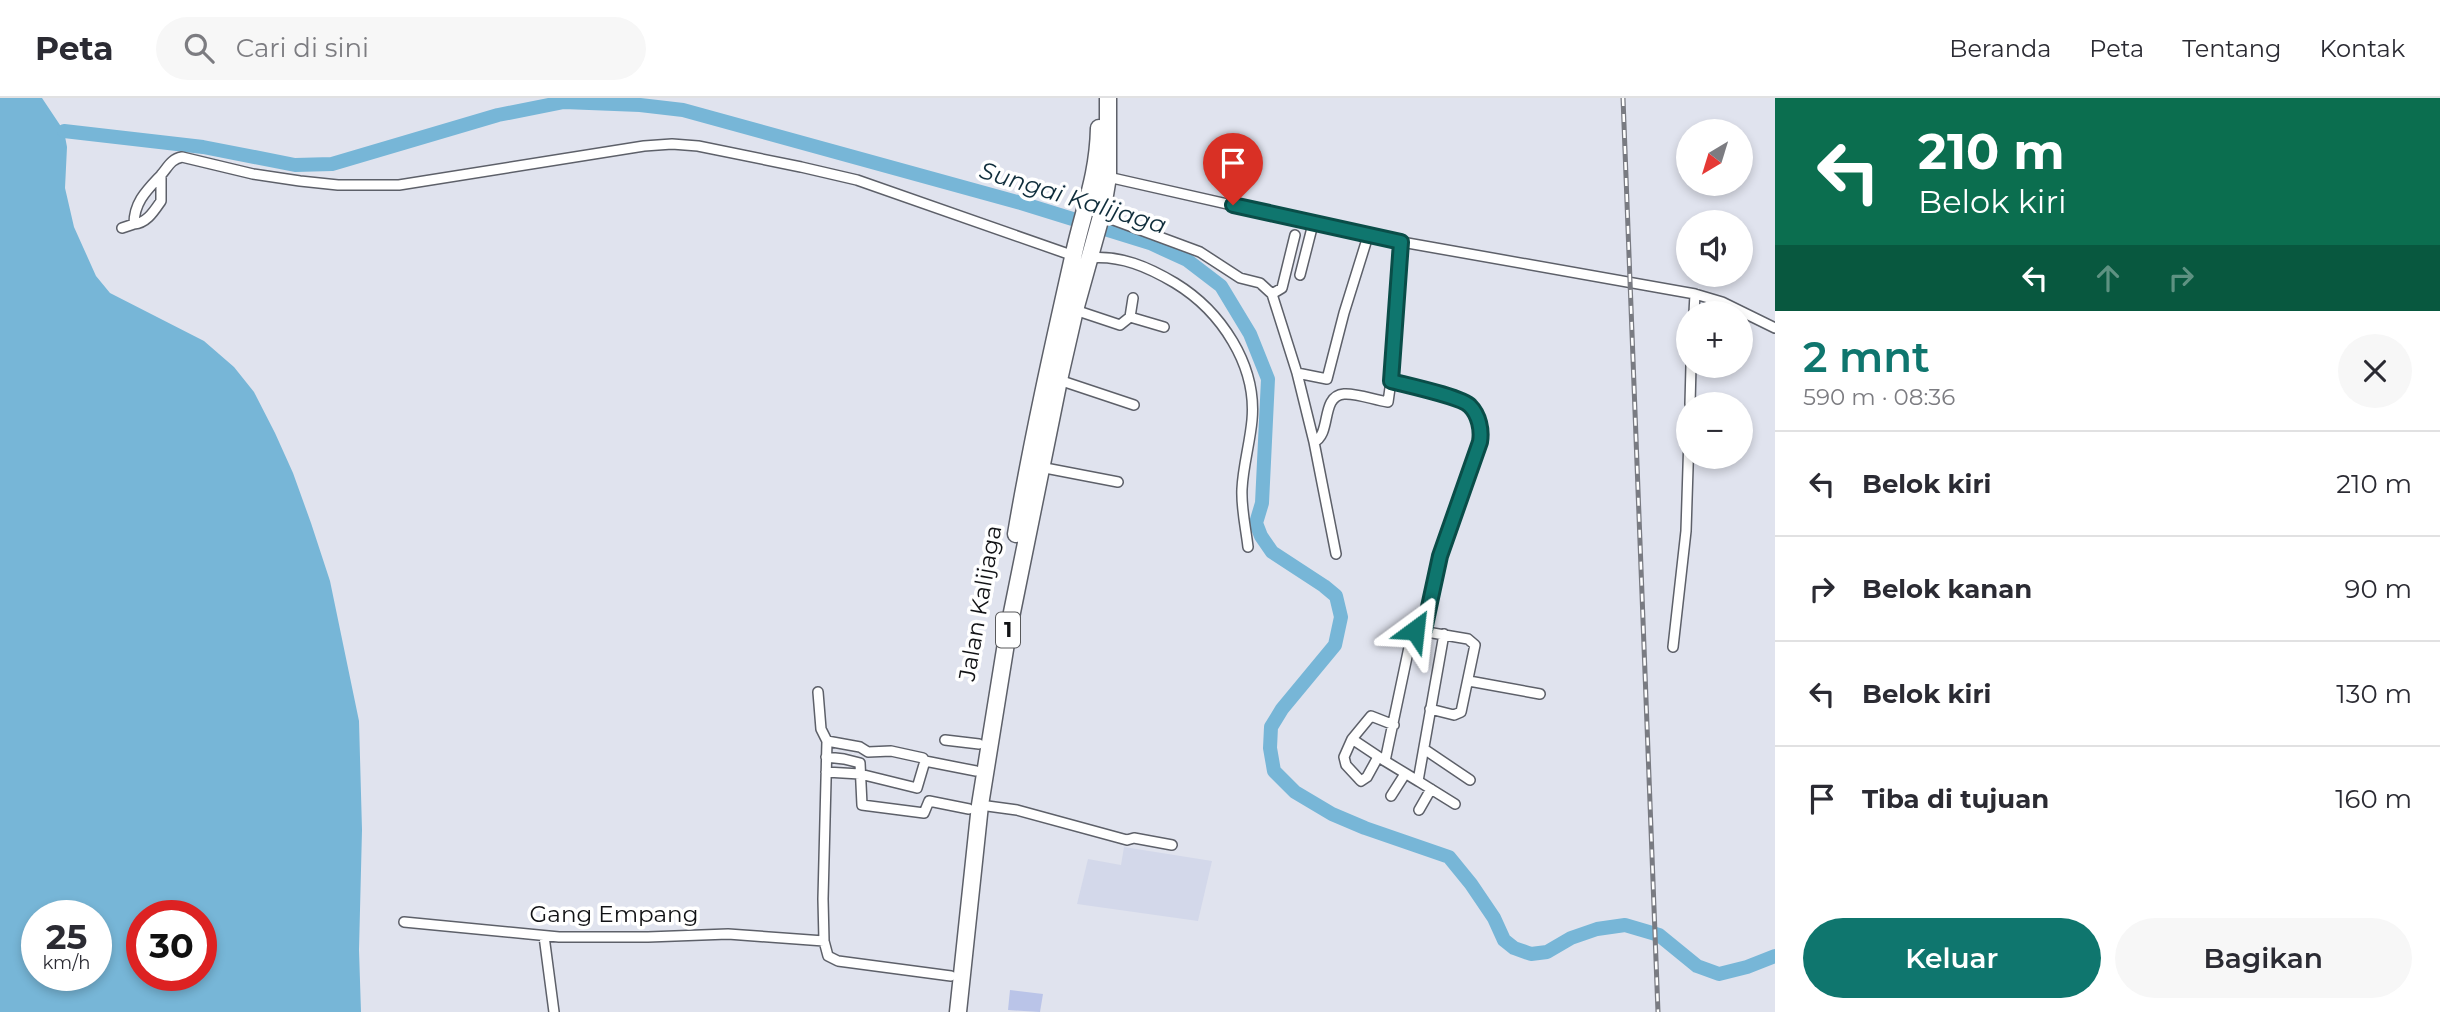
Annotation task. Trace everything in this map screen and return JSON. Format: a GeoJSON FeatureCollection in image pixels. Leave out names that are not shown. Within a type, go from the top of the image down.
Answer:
{"type":"FeatureCollection","features":[{"type":"Feature","properties":{"kind":"highway","name":"1"},"geometry":{"type":"LineString","coordinates":[[1098,98],[1098,206]]}},
{"type":"Feature","properties":{"kind":"highway","name":"1"},"geometry":{"type":"LineString","coordinates":[[1098,206],[1108,177],[1108,98]]}},
{"type":"Feature","properties":{"kind":"highway","name":"Jalan Kalijaga"},"geometry":{"type":"LineString","coordinates":[[958,1012],[976,771],[991,666],[1023,496],[1082,255],[1098,206]]}},
{"type":"Feature","properties":{"kind":"highway","name":"Jalan Kalijaga"},"geometry":{"type":"LineString","coordinates":[[949,1012],[951,976],[974,807],[1040,467],[1075,310],[1082,255]]}},
{"type":"Feature","properties":{"kind":"street"},"geometry":{"type":"LineString","coordinates":[[134,224],[138,202],[150,184],[175,159],[182,157],[244,172],[300,181],[399,186],[631,148],[672,144],[698,146],[857,180],[1082,255],[1123,259],[1170,280],[1199,300],[1223,326],[1245,369],[1252,408],[1242,486],[1248,547]]}},
{"type":"Feature","properties":{"kind":"street"},"geometry":{"type":"LineString","coordinates":[[122,228],[140,223],[161,201],[161,175]]}},
{"type":"Feature","properties":{"kind":"street"},"geometry":{"type":"LineString","coordinates":[[1108,177],[1368,236],[1695,294],[1722,302],[1775,328]]}},
{"type":"Feature","properties":{"kind":"street"},"geometry":{"type":"LineString","coordinates":[[1098,206],[1111,202],[1111,219],[1200,252],[1240,278],[1261,283],[1272,294],[1297,373],[1314,442],[1336,555]]}},
{"type":"Feature","properties":{"kind":"street"},"geometry":{"type":"LineString","coordinates":[[1300,275],[1313,224]]}},
{"type":"Feature","properties":{"kind":"street"},"geometry":{"type":"LineString","coordinates":[[1272,294],[1282,288],[1295,235]]}},
{"type":"Feature","properties":{"kind":"street"},"geometry":{"type":"LineString","coordinates":[[1297,373],[1327,379],[1368,236]]}},
{"type":"Feature","properties":{"kind":"street"},"geometry":{"type":"LineString","coordinates":[[1314,442],[1322,436],[1334,398],[1345,394],[1388,402],[1401,242]]}},
{"type":"Feature","properties":{"kind":"street"},"geometry":{"type":"LineString","coordinates":[[1695,294],[1695,301]]}},
{"type":"Feature","properties":{"kind":"street"},"geometry":{"type":"LineString","coordinates":[[1075,310],[1120,325],[1130,317],[1133,298]]}},
{"type":"Feature","properties":{"kind":"street"},"geometry":{"type":"LineString","coordinates":[[1130,317],[1164,327]]}},
{"type":"Feature","properties":{"kind":"street"},"geometry":{"type":"LineString","coordinates":[[1059,380],[1134,405]]}},
{"type":"Feature","properties":{"kind":"street"},"geometry":{"type":"LineString","coordinates":[[1391,381],[1466,403],[1477,418],[1481,432],[1480,442],[1440,556],[1424,630]]}},
{"type":"Feature","properties":{"kind":"street"},"geometry":{"type":"LineString","coordinates":[[1040,467],[1118,482]]}},
{"type":"Feature","properties":{"kind":"street"},"geometry":{"type":"LineString","coordinates":[[1673,647],[1686,531],[1688,469]]}},
{"type":"Feature","properties":{"kind":"street"},"geometry":{"type":"LineString","coordinates":[[1394,725],[1371,716],[1353,739],[1344,760],[1360,780],[1367,777],[1382,759],[1394,725],[1412,633],[1415,630],[1468,639],[1474,643],[1469,681],[1460,713],[1454,715],[1430,709]]}},
{"type":"Feature","properties":{"kind":"street"},"geometry":{"type":"LineString","coordinates":[[1418,781],[1444,634]]}},
{"type":"Feature","properties":{"kind":"street"},"geometry":{"type":"LineString","coordinates":[[1469,681],[1540,694]]}},
{"type":"Feature","properties":{"kind":"street"},"geometry":{"type":"LineString","coordinates":[[818,692],[821,729],[827,741],[824,941],[828,956],[838,961],[951,976]]}},
{"type":"Feature","properties":{"kind":"street"},"geometry":{"type":"LineString","coordinates":[[1353,739],[1455,804]]}},
{"type":"Feature","properties":{"kind":"street"},"geometry":{"type":"LineString","coordinates":[[945,740],[979,744]]}},
{"type":"Feature","properties":{"kind":"street"},"geometry":{"type":"LineString","coordinates":[[827,741],[860,747],[868,752],[885,750],[921,757],[925,761],[976,771]]}},
{"type":"Feature","properties":{"kind":"street"},"geometry":{"type":"LineString","coordinates":[[1424,749],[1470,780]]}},
{"type":"Feature","properties":{"kind":"street"},"geometry":{"type":"LineString","coordinates":[[826,757],[859,762],[862,805],[924,813],[931,801],[1017,810],[1126,839],[1172,845]]}},
{"type":"Feature","properties":{"kind":"street"},"geometry":{"type":"LineString","coordinates":[[826,772],[860,774],[917,788],[925,761]]}},
{"type":"Feature","properties":{"kind":"street"},"geometry":{"type":"LineString","coordinates":[[1391,796],[1405,774]]}},
{"type":"Feature","properties":{"kind":"street"},"geometry":{"type":"LineString","coordinates":[[1419,810],[1432,789]]}},
{"type":"Feature","properties":{"kind":"street","name":"Gang Empang"},"geometry":{"type":"LineString","coordinates":[[404,922],[544,936],[648,937],[728,934],[824,941]]}},
{"type":"Feature","properties":{"kind":"street"},"geometry":{"type":"LineString","coordinates":[[544,936],[554,1012]]}},
{"type":"Feature","properties":{"kind":"shaded area"},"geometry":{"type":"Polygon","coordinates":[[[0,98],[42,98],[64,131],[67,147],[65,188],[74,227],[96,276],[110,293],[204,341],[234,367],[254,392],[293,473],[330,581],[359,721],[362,830],[359,950],[361,1012],[0,1012],[0,98]]]}},
{"type":"Feature","properties":{"kind":"shaded area"},"geometry":{"type":"Polygon","coordinates":[[[1124,847],[1212,861],[1198,921],[1077,904],[1088,859],[1121,865],[1124,847]]]}},
{"type":"Feature","properties":{"kind":"shaded area"},"geometry":{"type":"Polygon","coordinates":[[[1010,990],[1043,994],[1040,1012],[1008,1010],[1010,990]]]}},
{"type":"Feature","properties":{"kind":"waterway","name":"Sungai Kalijaga"},"geometry":{"type":"LineString","coordinates":[[64,131],[203,147],[295,165],[332,164],[498,115],[564,102],[640,105],[683,110],[1021,203],[1150,243],[1187,260],[1221,286],[1250,334],[1268,379],[1262,503],[1256,523],[1261,536],[1272,552],[1336,596],[1341,617],[1335,645],[1282,709],[1271,727],[1270,748],[1274,771],[1295,792],[1332,814],[1449,857],[1494,918],[1504,940],[1514,948],[1531,954],[1547,952],[1571,938],[1597,929],[1625,925],[1659,935],[1697,966],[1719,974],[1775,956]]}},
{"type":"Feature","properties":{"kind":"railway"},"geometry":{"type":"LineString","coordinates":[[1623,98],[1658,1012]]}},
{"type":"Feature","properties":{"kind":"route"},"geometry":{"type":"LineString","coordinates":[[1233,205],[1401,242],[1391,381],[1466,403],[1477,418],[1481,432],[1480,442],[1440,556],[1424,630],[1415,630]]}}]}
